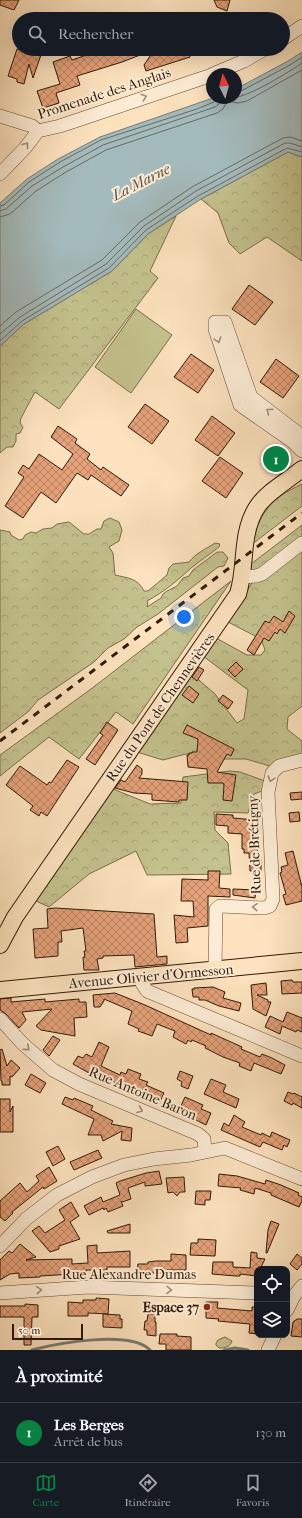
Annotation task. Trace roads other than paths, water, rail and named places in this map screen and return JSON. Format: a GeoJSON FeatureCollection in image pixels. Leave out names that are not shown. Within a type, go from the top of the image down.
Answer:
{"type":"FeatureCollection","features":[{"type":"Feature","properties":{"kind":"main road","name":"Rue du Pont de Chennevières"},"geometry":{"type":"LineString","coordinates":[[0,944],[15,917],[238,594],[242,577],[247,527],[252,512],[275,488],[302,469]]}},
{"type":"Feature","properties":{"kind":"main road","name":"Avenue Olivier d'Ormesson"},"geometry":{"type":"LineString","coordinates":[[0,990],[302,961]]}},
{"type":"Feature","properties":{"kind":"street"},"geometry":{"type":"LineString","coordinates":[[290,34],[302,26]]}},
{"type":"Feature","properties":{"kind":"street","name":"Promenade des Anglais"},"geometry":{"type":"LineString","coordinates":[[227,68],[253,56]]}},
{"type":"Feature","properties":{"kind":"street","name":"Promenade des Anglais"},"geometry":{"type":"LineString","coordinates":[[0,174],[25,148],[38,131],[60,126],[206,76]]}},
{"type":"Feature","properties":{"kind":"street"},"geometry":{"type":"LineString","coordinates":[[0,116],[32,126],[38,131]]}},
{"type":"Feature","properties":{"kind":"street"},"geometry":{"type":"LineString","coordinates":[[302,436],[251,397],[225,322],[215,322],[215,329],[240,405],[293,442],[302,451]]}},
{"type":"Feature","properties":{"kind":"street"},"geometry":{"type":"LineString","coordinates":[[242,577],[262,574],[302,543]]}},
{"type":"Feature","properties":{"kind":"street","name":"Rue de Brétigny"},"geometry":{"type":"LineString","coordinates":[[215,969],[216,909],[220,906],[264,908],[270,906],[273,899],[268,792],[272,773],[279,766],[302,760]]}},
{"type":"Feature","properties":{"kind":"street"},"geometry":{"type":"LineString","coordinates":[[138,977],[147,991],[302,1056]]}},
{"type":"Feature","properties":{"kind":"street","name":"Rue Antoine Baron"},"geometry":{"type":"LineString","coordinates":[[0,1019],[23,1044],[53,1070],[78,1084],[198,1134],[204,1139],[205,1151]]}},
{"type":"Feature","properties":{"kind":"street"},"geometry":{"type":"LineString","coordinates":[[0,1246],[26,1219],[57,1195],[92,1177],[124,1165],[226,1148],[302,1179]]}},
{"type":"Feature","properties":{"kind":"street","name":"Rue Alexandre Dumas"},"geometry":{"type":"LineString","coordinates":[[0,1293],[88,1287],[254,1293]]}},
{"type":"Feature","properties":{"kind":"street"},"geometry":{"type":"LineString","coordinates":[[290,1305],[296,1294]]}},
{"type":"Feature","properties":{"kind":"street"},"geometry":{"type":"LineString","coordinates":[[269,1349],[274,1338]]}},
{"type":"Feature","properties":{"kind":"water","name":"La Marne"},"geometry":{"type":"Polygon","coordinates":[[[302,52],[302,157],[288,152],[201,199],[148,234],[112,271],[24,324],[0,346],[0,203],[27,179],[58,159],[100,137],[206,100],[206,104],[242,104],[242,86],[302,52]]]}},
{"type":"Feature","properties":{"kind":"waterway"},"geometry":{"type":"LineString","coordinates":[[32,1350],[59,1344],[111,1339],[140,1344],[150,1350]]}},
{"type":"Feature","properties":{"kind":"waterway"},"geometry":{"type":"LineString","coordinates":[[224,1350],[235,1348],[248,1350]]}},
{"type":"Feature","properties":{"kind":"railway"},"geometry":{"type":"LineString","coordinates":[[0,741],[302,513]]}},
{"type":"Feature","properties":{"kind":"place","name":"Les Berges"},"geometry":{"type":"Point","coordinates":[276,459]}},
{"type":"Feature","properties":{"kind":"place","name":"Espace 37"},"geometry":{"type":"Point","coordinates":[207,1307]}}]}
